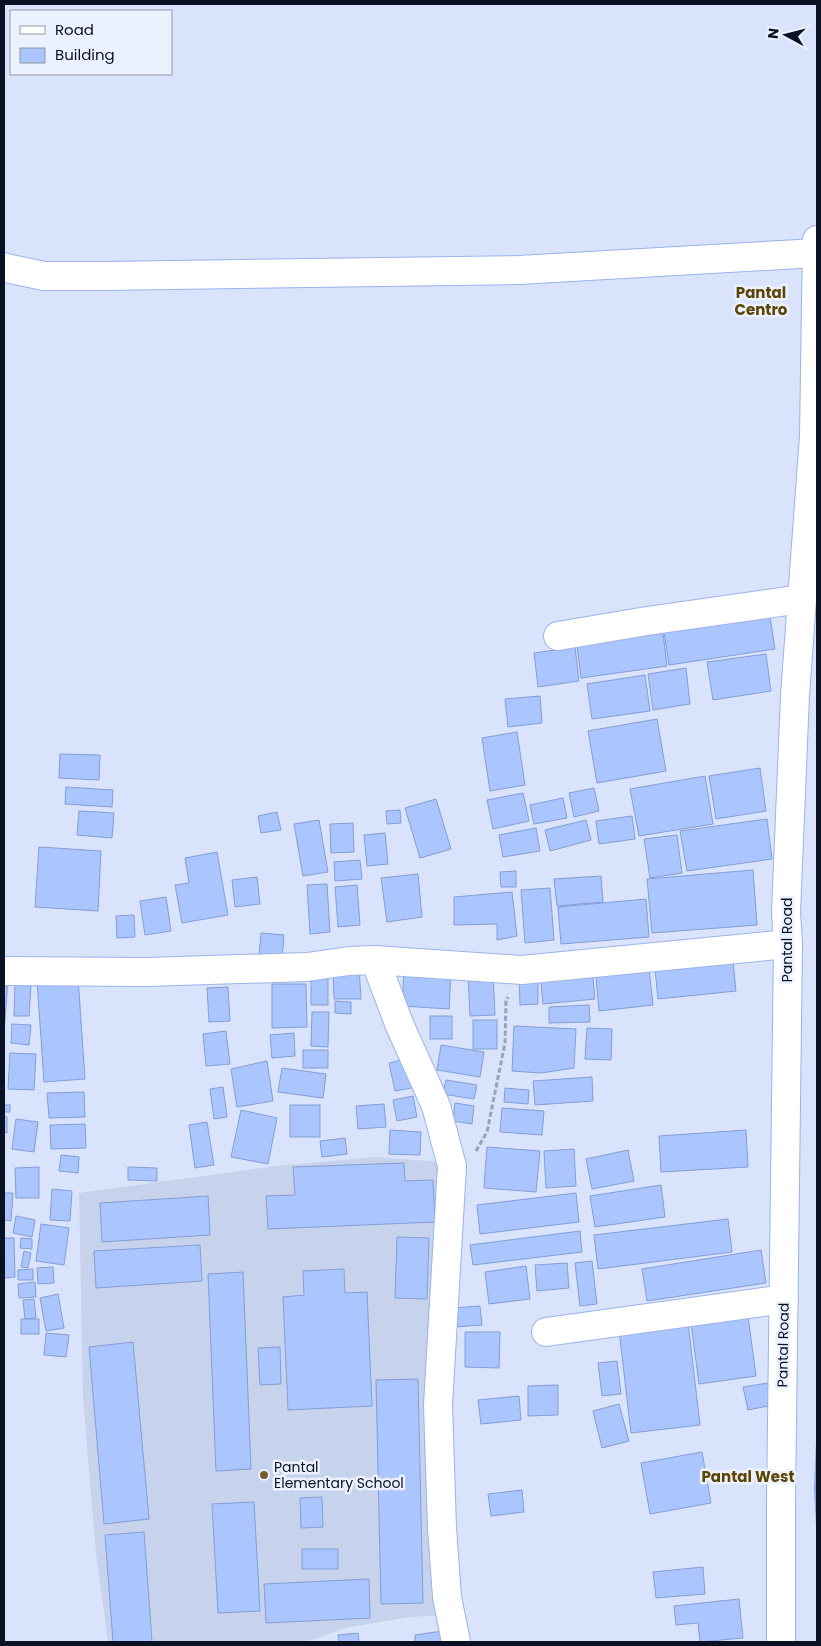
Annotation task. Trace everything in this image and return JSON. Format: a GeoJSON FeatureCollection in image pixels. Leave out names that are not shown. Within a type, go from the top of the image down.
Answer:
{"type":"FeatureCollection","features":[{"type":"Feature","properties":{"kind":"street","name":"Pantal Road"},"geometry":{"type":"LineString","coordinates":[[781,1642],[788,944],[786,902],[795,695],[814,436],[817,240]]}},
{"type":"Feature","properties":{"kind":"street"},"geometry":{"type":"LineString","coordinates":[[4,266],[44,276],[519,270],[817,253]]}},
{"type":"Feature","properties":{"kind":"street"},"geometry":{"type":"LineString","coordinates":[[558,636],[802,599]]}},
{"type":"Feature","properties":{"kind":"street"},"geometry":{"type":"LineString","coordinates":[[4,971],[147,972],[307,967],[349,961],[375,960],[522,970],[788,944]]}},
{"type":"Feature","properties":{"kind":"street"},"geometry":{"type":"LineString","coordinates":[[375,960],[400,1026],[436,1106],[452,1166],[438,1405],[442,1528],[448,1597],[456,1642]]}},
{"type":"Feature","properties":{"kind":"street"},"geometry":{"type":"LineString","coordinates":[[546,1332],[784,1299]]}},
{"type":"Feature","properties":{"kind":"path"},"geometry":{"type":"LineString","coordinates":[[452,1166],[472,1158],[487,1132],[505,1043],[506,1001],[511,988],[522,970]]}},
{"type":"Feature","properties":{"kind":"shaded area","name":"Pantal Elementary School"},"geometry":{"type":"Polygon","coordinates":[[[375,1157],[443,1162],[445,1615],[411,1617],[349,1627],[305,1642],[108,1642],[96,1554],[83,1397],[79,1193],[276,1166],[375,1157]]]}},
{"type":"Feature","properties":{"kind":"water"},"geometry":{"type":"Polygon","coordinates":[[[817,1419],[817,1546],[814,1488],[817,1419]]]}},
{"type":"Feature","properties":{"kind":"building"},"geometry":{"type":"Polygon","coordinates":[[[770,617],[775,649],[669,665],[664,632],[770,617]]]}},
{"type":"Feature","properties":{"kind":"building"},"geometry":{"type":"Polygon","coordinates":[[[663,633],[667,666],[581,678],[577,646],[663,633]]]}},
{"type":"Feature","properties":{"kind":"building"},"geometry":{"type":"Polygon","coordinates":[[[575,647],[579,681],[538,687],[534,653],[575,647]]]}},
{"type":"Feature","properties":{"kind":"building"},"geometry":{"type":"Polygon","coordinates":[[[766,654],[771,691],[713,700],[707,662],[766,654]]]}},
{"type":"Feature","properties":{"kind":"building"},"geometry":{"type":"Polygon","coordinates":[[[686,668],[690,704],[653,710],[648,674],[686,668]]]}},
{"type":"Feature","properties":{"kind":"building"},"geometry":{"type":"Polygon","coordinates":[[[645,675],[650,711],[592,719],[587,684],[645,675]]]}},
{"type":"Feature","properties":{"kind":"building"},"geometry":{"type":"Polygon","coordinates":[[[540,696],[542,723],[508,727],[505,699],[540,696]]]}},
{"type":"Feature","properties":{"kind":"building"},"geometry":{"type":"Polygon","coordinates":[[[657,719],[666,771],[597,783],[588,731],[657,719]]]}},
{"type":"Feature","properties":{"kind":"building"},"geometry":{"type":"Polygon","coordinates":[[[517,732],[525,785],[490,791],[482,738],[517,732]]]}},
{"type":"Feature","properties":{"kind":"building"},"geometry":{"type":"Polygon","coordinates":[[[60,754],[100,755],[99,780],[59,778],[60,754]]]}},
{"type":"Feature","properties":{"kind":"building"},"geometry":{"type":"Polygon","coordinates":[[[760,768],[766,811],[716,819],[709,776],[760,768]]]}},
{"type":"Feature","properties":{"kind":"building"},"geometry":{"type":"Polygon","coordinates":[[[705,776],[713,824],[639,836],[630,789],[705,776]]]}},
{"type":"Feature","properties":{"kind":"building"},"geometry":{"type":"Polygon","coordinates":[[[66,787],[113,790],[112,807],[65,804],[66,787]]]}},
{"type":"Feature","properties":{"kind":"building"},"geometry":{"type":"Polygon","coordinates":[[[594,788],[599,811],[574,817],[569,793],[594,788]]]}},
{"type":"Feature","properties":{"kind":"building"},"geometry":{"type":"Polygon","coordinates":[[[523,793],[529,821],[493,829],[487,800],[523,793]]]}},
{"type":"Feature","properties":{"kind":"building"},"geometry":{"type":"Polygon","coordinates":[[[563,798],[567,818],[534,824],[530,805],[563,798]]]}},
{"type":"Feature","properties":{"kind":"building"},"geometry":{"type":"Polygon","coordinates":[[[436,799],[451,849],[420,858],[405,808],[436,799]]]}},
{"type":"Feature","properties":{"kind":"building"},"geometry":{"type":"Polygon","coordinates":[[[400,810],[401,823],[387,824],[386,811],[400,810]]]}},
{"type":"Feature","properties":{"kind":"building"},"geometry":{"type":"Polygon","coordinates":[[[79,811],[114,813],[112,838],[77,835],[79,811]]]}},
{"type":"Feature","properties":{"kind":"building"},"geometry":{"type":"Polygon","coordinates":[[[277,812],[281,830],[261,833],[258,816],[277,812]]]}},
{"type":"Feature","properties":{"kind":"building"},"geometry":{"type":"Polygon","coordinates":[[[632,816],[635,839],[599,844],[596,821],[632,816]]]}},
{"type":"Feature","properties":{"kind":"building"},"geometry":{"type":"Polygon","coordinates":[[[767,819],[772,859],[687,871],[680,831],[767,819]]]}},
{"type":"Feature","properties":{"kind":"building"},"geometry":{"type":"Polygon","coordinates":[[[319,820],[328,872],[303,876],[294,824],[319,820]]]}},
{"type":"Feature","properties":{"kind":"building"},"geometry":{"type":"Polygon","coordinates":[[[586,820],[591,840],[550,851],[545,830],[586,820]]]}},
{"type":"Feature","properties":{"kind":"building"},"geometry":{"type":"Polygon","coordinates":[[[353,823],[354,852],[331,853],[330,824],[353,823]]]}},
{"type":"Feature","properties":{"kind":"building"},"geometry":{"type":"Polygon","coordinates":[[[536,828],[540,851],[503,857],[499,835],[536,828]]]}},
{"type":"Feature","properties":{"kind":"building"},"geometry":{"type":"Polygon","coordinates":[[[385,833],[388,864],[367,866],[364,835],[385,833]]]}},
{"type":"Feature","properties":{"kind":"building"},"geometry":{"type":"Polygon","coordinates":[[[677,835],[682,873],[650,878],[644,839],[677,835]]]}},
{"type":"Feature","properties":{"kind":"building"},"geometry":{"type":"Polygon","coordinates":[[[39,847],[101,851],[98,911],[35,907],[39,847]]]}},
{"type":"Feature","properties":{"kind":"building"},"geometry":{"type":"Polygon","coordinates":[[[217,852],[228,915],[182,923],[175,885],[189,883],[185,858],[217,852]]]}},
{"type":"Feature","properties":{"kind":"building"},"geometry":{"type":"Polygon","coordinates":[[[360,860],[362,879],[335,881],[334,862],[360,860]]]}},
{"type":"Feature","properties":{"kind":"building"},"geometry":{"type":"Polygon","coordinates":[[[753,870],[757,925],[652,933],[647,879],[753,870]]]}},
{"type":"Feature","properties":{"kind":"building"},"geometry":{"type":"Polygon","coordinates":[[[516,871],[516,887],[501,887],[500,872],[516,871]]]}},
{"type":"Feature","properties":{"kind":"building"},"geometry":{"type":"Polygon","coordinates":[[[418,874],[422,917],[387,922],[381,878],[418,874]]]}},
{"type":"Feature","properties":{"kind":"building"},"geometry":{"type":"Polygon","coordinates":[[[601,876],[603,902],[557,906],[554,879],[601,876]]]}},
{"type":"Feature","properties":{"kind":"building"},"geometry":{"type":"Polygon","coordinates":[[[257,877],[260,904],[235,907],[232,880],[257,877]]]}},
{"type":"Feature","properties":{"kind":"building"},"geometry":{"type":"Polygon","coordinates":[[[327,884],[330,932],[310,934],[307,885],[327,884]]]}},
{"type":"Feature","properties":{"kind":"building"},"geometry":{"type":"Polygon","coordinates":[[[357,885],[360,925],[338,927],[335,887],[357,885]]]}},
{"type":"Feature","properties":{"kind":"building"},"geometry":{"type":"Polygon","coordinates":[[[550,888],[554,940],[525,943],[521,890],[550,888]]]}},
{"type":"Feature","properties":{"kind":"building"},"geometry":{"type":"Polygon","coordinates":[[[512,892],[517,936],[497,940],[497,924],[454,925],[454,897],[512,892]]]}},
{"type":"Feature","properties":{"kind":"building"},"geometry":{"type":"Polygon","coordinates":[[[166,897],[171,931],[145,935],[140,901],[166,897]]]}},
{"type":"Feature","properties":{"kind":"building"},"geometry":{"type":"Polygon","coordinates":[[[646,899],[649,937],[561,944],[558,907],[646,899]]]}},
{"type":"Feature","properties":{"kind":"building"},"geometry":{"type":"Polygon","coordinates":[[[134,915],[135,937],[117,938],[116,916],[134,915]]]}},
{"type":"Feature","properties":{"kind":"building"},"geometry":{"type":"Polygon","coordinates":[[[261,933],[284,935],[282,959],[259,956],[261,933]]]}},
{"type":"Feature","properties":{"kind":"building"},"geometry":{"type":"Polygon","coordinates":[[[732,952],[736,991],[658,999],[654,959],[732,952]]]}},
{"type":"Feature","properties":{"kind":"building"},"geometry":{"type":"Polygon","coordinates":[[[648,960],[653,1005],[599,1011],[595,965],[648,960]]]}},
{"type":"Feature","properties":{"kind":"building"},"geometry":{"type":"Polygon","coordinates":[[[359,966],[361,999],[334,999],[333,967],[359,966]]]}},
{"type":"Feature","properties":{"kind":"building"},"geometry":{"type":"Polygon","coordinates":[[[592,968],[595,999],[543,1004],[540,973],[592,968]]]}},
{"type":"Feature","properties":{"kind":"building"},"geometry":{"type":"Polygon","coordinates":[[[404,970],[451,973],[449,1009],[402,1006],[404,970]]]}},
{"type":"Feature","properties":{"kind":"building"},"geometry":{"type":"Polygon","coordinates":[[[493,972],[495,1015],[470,1016],[468,974],[493,972]]]}},
{"type":"Feature","properties":{"kind":"building"},"geometry":{"type":"Polygon","coordinates":[[[78,977],[85,1079],[44,1082],[37,980],[78,977]]]}},
{"type":"Feature","properties":{"kind":"building"},"geometry":{"type":"Polygon","coordinates":[[[519,977],[538,977],[538,1004],[520,1005],[519,977]]]}},
{"type":"Feature","properties":{"kind":"building"},"geometry":{"type":"Polygon","coordinates":[[[4,978],[8,978],[4,1034],[4,978]]]}},
{"type":"Feature","properties":{"kind":"building"},"geometry":{"type":"Polygon","coordinates":[[[311,979],[328,979],[328,1005],[311,1005],[311,979]]]}},
{"type":"Feature","properties":{"kind":"building"},"geometry":{"type":"Polygon","coordinates":[[[272,984],[306,984],[307,1027],[272,1028],[272,984]]]}},
{"type":"Feature","properties":{"kind":"building"},"geometry":{"type":"Polygon","coordinates":[[[15,985],[31,986],[29,1016],[14,1016],[15,985]]]}},
{"type":"Feature","properties":{"kind":"building"},"geometry":{"type":"Polygon","coordinates":[[[228,987],[230,1021],[209,1022],[207,988],[228,987]]]}},
{"type":"Feature","properties":{"kind":"building"},"geometry":{"type":"Polygon","coordinates":[[[335,1001],[351,1002],[351,1014],[335,1013],[335,1001]]]}},
{"type":"Feature","properties":{"kind":"building"},"geometry":{"type":"Polygon","coordinates":[[[589,1005],[590,1022],[549,1023],[549,1007],[589,1005]]]}},
{"type":"Feature","properties":{"kind":"building"},"geometry":{"type":"Polygon","coordinates":[[[312,1012],[329,1012],[328,1047],[311,1046],[312,1012]]]}},
{"type":"Feature","properties":{"kind":"building"},"geometry":{"type":"Polygon","coordinates":[[[430,1016],[452,1016],[452,1039],[430,1039],[430,1016]]]}},
{"type":"Feature","properties":{"kind":"building"},"geometry":{"type":"Polygon","coordinates":[[[473,1020],[497,1020],[497,1049],[473,1049],[473,1020]]]}},
{"type":"Feature","properties":{"kind":"building"},"geometry":{"type":"Polygon","coordinates":[[[12,1024],[31,1025],[29,1045],[11,1043],[12,1024]]]}},
{"type":"Feature","properties":{"kind":"building"},"geometry":{"type":"Polygon","coordinates":[[[514,1026],[576,1029],[574,1068],[541,1073],[512,1071],[514,1026]]]}},
{"type":"Feature","properties":{"kind":"building"},"geometry":{"type":"Polygon","coordinates":[[[587,1028],[612,1029],[611,1060],[585,1059],[587,1028]]]}},
{"type":"Feature","properties":{"kind":"building"},"geometry":{"type":"Polygon","coordinates":[[[226,1031],[230,1064],[206,1066],[203,1034],[226,1031]]]}},
{"type":"Feature","properties":{"kind":"building"},"geometry":{"type":"Polygon","coordinates":[[[294,1033],[295,1056],[272,1058],[270,1035],[294,1033]]]}},
{"type":"Feature","properties":{"kind":"building"},"geometry":{"type":"Polygon","coordinates":[[[441,1045],[484,1052],[480,1077],[437,1070],[441,1045]]]}},
{"type":"Feature","properties":{"kind":"building"},"geometry":{"type":"Polygon","coordinates":[[[303,1050],[328,1050],[328,1068],[303,1068],[303,1050]]]}},
{"type":"Feature","properties":{"kind":"building"},"geometry":{"type":"Polygon","coordinates":[[[10,1053],[36,1054],[34,1090],[8,1089],[10,1053]]]}},
{"type":"Feature","properties":{"kind":"building"},"geometry":{"type":"Polygon","coordinates":[[[411,1058],[417,1087],[395,1091],[389,1063],[411,1058]]]}},
{"type":"Feature","properties":{"kind":"building"},"geometry":{"type":"Polygon","coordinates":[[[267,1061],[273,1101],[237,1107],[231,1069],[267,1061]]]}},
{"type":"Feature","properties":{"kind":"building"},"geometry":{"type":"Polygon","coordinates":[[[282,1068],[326,1074],[323,1098],[278,1092],[282,1068]]]}},
{"type":"Feature","properties":{"kind":"building"},"geometry":{"type":"Polygon","coordinates":[[[592,1077],[593,1101],[535,1105],[533,1081],[592,1077]]]}},
{"type":"Feature","properties":{"kind":"building"},"geometry":{"type":"Polygon","coordinates":[[[446,1080],[477,1085],[474,1099],[443,1094],[446,1080]]]}},
{"type":"Feature","properties":{"kind":"building"},"geometry":{"type":"Polygon","coordinates":[[[223,1087],[227,1117],[214,1119],[210,1089],[223,1087]]]}},
{"type":"Feature","properties":{"kind":"building"},"geometry":{"type":"Polygon","coordinates":[[[505,1088],[529,1090],[528,1104],[504,1102],[505,1088]]]}},
{"type":"Feature","properties":{"kind":"building"},"geometry":{"type":"Polygon","coordinates":[[[84,1092],[85,1117],[49,1118],[47,1093],[84,1092]]]}},
{"type":"Feature","properties":{"kind":"building"},"geometry":{"type":"Polygon","coordinates":[[[413,1096],[417,1117],[397,1121],[393,1100],[413,1096]]]}},
{"type":"Feature","properties":{"kind":"building"},"geometry":{"type":"Polygon","coordinates":[[[455,1103],[474,1106],[472,1124],[453,1121],[455,1103]]]}},
{"type":"Feature","properties":{"kind":"building"},"geometry":{"type":"Polygon","coordinates":[[[384,1104],[386,1127],[358,1129],[356,1106],[384,1104]]]}},
{"type":"Feature","properties":{"kind":"building"},"geometry":{"type":"Polygon","coordinates":[[[4,1105],[10,1105],[10,1112],[4,1112],[4,1105]]]}},
{"type":"Feature","properties":{"kind":"building"},"geometry":{"type":"Polygon","coordinates":[[[290,1105],[320,1105],[320,1137],[290,1137],[290,1105]]]}},
{"type":"Feature","properties":{"kind":"building"},"geometry":{"type":"Polygon","coordinates":[[[502,1108],[544,1111],[542,1135],[500,1132],[502,1108]]]}},
{"type":"Feature","properties":{"kind":"building"},"geometry":{"type":"Polygon","coordinates":[[[241,1110],[277,1118],[268,1164],[231,1157],[241,1110]]]}},
{"type":"Feature","properties":{"kind":"building"},"geometry":{"type":"Polygon","coordinates":[[[4,1116],[7,1117],[7,1133],[4,1132],[4,1116]]]}},
{"type":"Feature","properties":{"kind":"building"},"geometry":{"type":"Polygon","coordinates":[[[16,1119],[38,1122],[34,1152],[12,1149],[16,1119]]]}},
{"type":"Feature","properties":{"kind":"building"},"geometry":{"type":"Polygon","coordinates":[[[207,1122],[214,1165],[195,1168],[189,1125],[207,1122]]]}},
{"type":"Feature","properties":{"kind":"building"},"geometry":{"type":"Polygon","coordinates":[[[85,1124],[86,1148],[51,1149],[50,1125],[85,1124]]]}},
{"type":"Feature","properties":{"kind":"building"},"geometry":{"type":"Polygon","coordinates":[[[390,1130],[421,1132],[420,1155],[389,1154],[390,1130]]]}},
{"type":"Feature","properties":{"kind":"building"},"geometry":{"type":"Polygon","coordinates":[[[746,1130],[748,1167],[661,1172],[659,1136],[746,1130]]]}},
{"type":"Feature","properties":{"kind":"building"},"geometry":{"type":"Polygon","coordinates":[[[345,1138],[347,1154],[322,1157],[320,1141],[345,1138]]]}},
{"type":"Feature","properties":{"kind":"building"},"geometry":{"type":"Polygon","coordinates":[[[487,1147],[540,1151],[536,1192],[484,1188],[487,1147]]]}},
{"type":"Feature","properties":{"kind":"building"},"geometry":{"type":"Polygon","coordinates":[[[574,1149],[576,1186],[546,1188],[544,1151],[574,1149]]]}},
{"type":"Feature","properties":{"kind":"building"},"geometry":{"type":"Polygon","coordinates":[[[628,1150],[634,1181],[592,1189],[586,1159],[628,1150]]]}},
{"type":"Feature","properties":{"kind":"building"},"geometry":{"type":"Polygon","coordinates":[[[61,1155],[79,1157],[78,1173],[59,1171],[61,1155]]]}},
{"type":"Feature","properties":{"kind":"building"},"geometry":{"type":"Polygon","coordinates":[[[404,1163],[405,1181],[433,1180],[435,1222],[268,1229],[266,1196],[295,1195],[293,1167],[404,1163]]]}},
{"type":"Feature","properties":{"kind":"building"},"geometry":{"type":"Polygon","coordinates":[[[39,1167],[39,1198],[16,1198],[15,1168],[39,1167]]]}},
{"type":"Feature","properties":{"kind":"building"},"geometry":{"type":"Polygon","coordinates":[[[128,1167],[157,1168],[157,1181],[128,1180],[128,1167]]]}},
{"type":"Feature","properties":{"kind":"building"},"geometry":{"type":"Polygon","coordinates":[[[661,1185],[665,1217],[595,1227],[590,1196],[661,1185]]]}},
{"type":"Feature","properties":{"kind":"building"},"geometry":{"type":"Polygon","coordinates":[[[52,1189],[72,1191],[70,1221],[50,1220],[52,1189]]]}},
{"type":"Feature","properties":{"kind":"building"},"geometry":{"type":"Polygon","coordinates":[[[4,1193],[13,1193],[11,1221],[4,1220],[4,1193]]]}},
{"type":"Feature","properties":{"kind":"building"},"geometry":{"type":"Polygon","coordinates":[[[576,1193],[579,1222],[480,1234],[477,1205],[576,1193]]]}},
{"type":"Feature","properties":{"kind":"building"},"geometry":{"type":"Polygon","coordinates":[[[208,1196],[210,1235],[102,1242],[100,1203],[208,1196]]]}},
{"type":"Feature","properties":{"kind":"building"},"geometry":{"type":"Polygon","coordinates":[[[16,1216],[35,1220],[32,1237],[13,1233],[16,1216]]]}},
{"type":"Feature","properties":{"kind":"building"},"geometry":{"type":"Polygon","coordinates":[[[728,1219],[732,1252],[598,1269],[594,1235],[728,1219]]]}},
{"type":"Feature","properties":{"kind":"building"},"geometry":{"type":"Polygon","coordinates":[[[41,1224],[69,1228],[64,1265],[36,1261],[41,1224]]]}},
{"type":"Feature","properties":{"kind":"building"},"geometry":{"type":"Polygon","coordinates":[[[580,1231],[582,1252],[473,1265],[470,1245],[580,1231]]]}},
{"type":"Feature","properties":{"kind":"building"},"geometry":{"type":"Polygon","coordinates":[[[397,1237],[429,1238],[427,1299],[395,1298],[397,1237]]]}},
{"type":"Feature","properties":{"kind":"building"},"geometry":{"type":"Polygon","coordinates":[[[4,1238],[14,1238],[15,1277],[4,1278],[4,1238]]]}},
{"type":"Feature","properties":{"kind":"building"},"geometry":{"type":"Polygon","coordinates":[[[21,1238],[32,1239],[32,1249],[20,1248],[21,1238]]]}},
{"type":"Feature","properties":{"kind":"building"},"geometry":{"type":"Polygon","coordinates":[[[200,1245],[202,1281],[96,1288],[94,1251],[200,1245]]]}},
{"type":"Feature","properties":{"kind":"building"},"geometry":{"type":"Polygon","coordinates":[[[761,1250],[766,1283],[647,1301],[642,1269],[761,1250]]]}},
{"type":"Feature","properties":{"kind":"building"},"geometry":{"type":"Polygon","coordinates":[[[24,1251],[31,1253],[28,1268],[21,1267],[24,1251]]]}},
{"type":"Feature","properties":{"kind":"building"},"geometry":{"type":"Polygon","coordinates":[[[592,1261],[597,1304],[580,1306],[575,1263],[592,1261]]]}},
{"type":"Feature","properties":{"kind":"building"},"geometry":{"type":"Polygon","coordinates":[[[567,1263],[569,1288],[537,1291],[535,1265],[567,1263]]]}},
{"type":"Feature","properties":{"kind":"building"},"geometry":{"type":"Polygon","coordinates":[[[526,1266],[530,1299],[489,1304],[485,1272],[526,1266]]]}},
{"type":"Feature","properties":{"kind":"building"},"geometry":{"type":"Polygon","coordinates":[[[53,1267],[54,1283],[38,1284],[37,1268],[53,1267]]]}},
{"type":"Feature","properties":{"kind":"building"},"geometry":{"type":"Polygon","coordinates":[[[33,1269],[33,1280],[18,1280],[18,1270],[33,1269]]]}},
{"type":"Feature","properties":{"kind":"building"},"geometry":{"type":"Polygon","coordinates":[[[344,1269],[345,1293],[367,1292],[372,1406],[288,1410],[283,1297],[304,1295],[303,1271],[344,1269]]]}},
{"type":"Feature","properties":{"kind":"building"},"geometry":{"type":"Polygon","coordinates":[[[243,1272],[251,1469],[216,1471],[208,1274],[243,1272]]]}},
{"type":"Feature","properties":{"kind":"building"},"geometry":{"type":"Polygon","coordinates":[[[35,1282],[36,1297],[19,1298],[18,1284],[35,1282]]]}},
{"type":"Feature","properties":{"kind":"building"},"geometry":{"type":"Polygon","coordinates":[[[58,1294],[64,1328],[46,1331],[40,1298],[58,1294]]]}},
{"type":"Feature","properties":{"kind":"building"},"geometry":{"type":"Polygon","coordinates":[[[34,1299],[36,1318],[25,1319],[23,1300],[34,1299]]]}},
{"type":"Feature","properties":{"kind":"building"},"geometry":{"type":"Polygon","coordinates":[[[480,1306],[482,1325],[455,1327],[453,1308],[480,1306]]]}},
{"type":"Feature","properties":{"kind":"building"},"geometry":{"type":"Polygon","coordinates":[[[748,1316],[756,1376],[699,1384],[691,1323],[748,1316]]]}},
{"type":"Feature","properties":{"kind":"building"},"geometry":{"type":"Polygon","coordinates":[[[21,1319],[39,1319],[39,1334],[21,1334],[21,1319]]]}},
{"type":"Feature","properties":{"kind":"building"},"geometry":{"type":"Polygon","coordinates":[[[688,1322],[700,1425],[631,1433],[619,1330],[688,1322]]]}},
{"type":"Feature","properties":{"kind":"building"},"geometry":{"type":"Polygon","coordinates":[[[465,1332],[500,1332],[499,1368],[465,1367],[465,1332]]]}},
{"type":"Feature","properties":{"kind":"building"},"geometry":{"type":"Polygon","coordinates":[[[46,1333],[69,1335],[66,1357],[44,1355],[46,1333]]]}},
{"type":"Feature","properties":{"kind":"building"},"geometry":{"type":"Polygon","coordinates":[[[133,1342],[149,1519],[104,1524],[89,1347],[133,1342]]]}},
{"type":"Feature","properties":{"kind":"building"},"geometry":{"type":"Polygon","coordinates":[[[280,1347],[281,1384],[260,1385],[258,1348],[280,1347]]]}},
{"type":"Feature","properties":{"kind":"building"},"geometry":{"type":"Polygon","coordinates":[[[617,1361],[621,1394],[602,1396],[598,1363],[617,1361]]]}},
{"type":"Feature","properties":{"kind":"building"},"geometry":{"type":"Polygon","coordinates":[[[418,1379],[423,1603],[381,1604],[376,1380],[418,1379]]]}},
{"type":"Feature","properties":{"kind":"building"},"geometry":{"type":"Polygon","coordinates":[[[768,1383],[773,1405],[748,1410],[743,1387],[768,1383]]]}},
{"type":"Feature","properties":{"kind":"building"},"geometry":{"type":"Polygon","coordinates":[[[558,1385],[558,1415],[528,1416],[528,1386],[558,1385]]]}},
{"type":"Feature","properties":{"kind":"building"},"geometry":{"type":"Polygon","coordinates":[[[519,1396],[521,1420],[481,1424],[478,1400],[519,1396]]]}},
{"type":"Feature","properties":{"kind":"building"},"geometry":{"type":"Polygon","coordinates":[[[619,1404],[629,1441],[602,1448],[593,1411],[619,1404]]]}},
{"type":"Feature","properties":{"kind":"building"},"geometry":{"type":"Polygon","coordinates":[[[702,1452],[711,1503],[650,1514],[641,1463],[702,1452]]]}},
{"type":"Feature","properties":{"kind":"building"},"geometry":{"type":"Polygon","coordinates":[[[522,1490],[524,1512],[491,1516],[488,1494],[522,1490]]]}},
{"type":"Feature","properties":{"kind":"building"},"geometry":{"type":"Polygon","coordinates":[[[322,1497],[323,1527],[301,1528],[300,1498],[322,1497]]]}},
{"type":"Feature","properties":{"kind":"building"},"geometry":{"type":"Polygon","coordinates":[[[254,1502],[260,1611],[218,1613],[212,1504],[254,1502]]]}},
{"type":"Feature","properties":{"kind":"building"},"geometry":{"type":"Polygon","coordinates":[[[144,1532],[152,1642],[113,1642],[105,1535],[144,1532]]]}},
{"type":"Feature","properties":{"kind":"building"},"geometry":{"type":"Polygon","coordinates":[[[302,1549],[338,1549],[338,1569],[302,1569],[302,1549]]]}},
{"type":"Feature","properties":{"kind":"building"},"geometry":{"type":"Polygon","coordinates":[[[703,1567],[705,1594],[656,1598],[653,1572],[703,1567]]]}},
{"type":"Feature","properties":{"kind":"building"},"geometry":{"type":"Polygon","coordinates":[[[369,1579],[370,1618],[266,1623],[264,1584],[369,1579]]]}},
{"type":"Feature","properties":{"kind":"building"},"geometry":{"type":"Polygon","coordinates":[[[739,1599],[743,1638],[700,1642],[698,1623],[676,1625],[674,1606],[739,1599]]]}},
{"type":"Feature","properties":{"kind":"building"},"geometry":{"type":"Polygon","coordinates":[[[449,1630],[450,1642],[415,1642],[415,1635],[449,1630]]]}},
{"type":"Feature","properties":{"kind":"building"},"geometry":{"type":"Polygon","coordinates":[[[358,1633],[359,1642],[339,1642],[338,1635],[358,1633]]]}},
{"type":"Feature","properties":{"kind":"place","name":"Pantal Elementary School"},"geometry":{"type":"Point","coordinates":[264,1475]}},
{"type":"Feature","properties":{"kind":"district","name":"Pantal Centro"},"geometry":{"type":"Point","coordinates":[761,302]}},
{"type":"Feature","properties":{"kind":"district","name":"Pantal West"},"geometry":{"type":"Point","coordinates":[748,1477]}}]}
